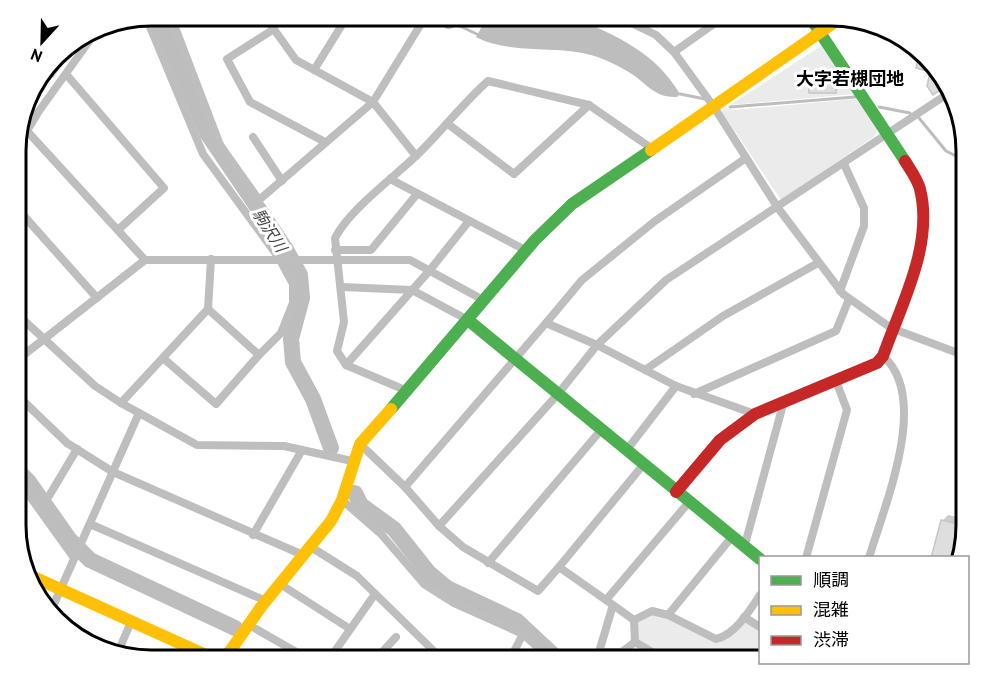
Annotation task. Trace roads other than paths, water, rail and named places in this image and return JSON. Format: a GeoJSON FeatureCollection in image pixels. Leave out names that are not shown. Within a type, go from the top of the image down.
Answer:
{"type":"FeatureCollection","features":[{"type":"Feature","properties":{"kind":"street"},"geometry":{"type":"LineString","coordinates":[[149,26],[203,154],[281,258],[293,284],[293,303],[281,333],[216,404],[163,358]]}},
{"type":"Feature","properties":{"kind":"street"},"geometry":{"type":"LineString","coordinates":[[174,26],[220,145],[259,200],[373,102],[420,26]]}},
{"type":"Feature","properties":{"kind":"street"},"geometry":{"type":"LineString","coordinates":[[271,26],[296,60],[373,102],[416,156]]}},
{"type":"Feature","properties":{"kind":"street"},"geometry":{"type":"LineString","coordinates":[[314,70],[341,26]]}},
{"type":"Feature","properties":{"kind":"street"},"geometry":{"type":"LineString","coordinates":[[637,26],[656,36],[674,52],[714,107],[778,208],[840,291],[891,328],[955,352]]}},
{"type":"Feature","properties":{"kind":"street"},"geometry":{"type":"LineString","coordinates":[[674,52],[711,26]]}},
{"type":"Feature","properties":{"kind":"street"},"geometry":{"type":"LineString","coordinates":[[676,492],[720,440],[755,414],[878,363],[884,356],[891,328],[920,250],[924,215],[920,187],[889,134],[816,26]]}},
{"type":"Feature","properties":{"kind":"street"},"geometry":{"type":"LineString","coordinates":[[229,650],[331,521],[342,500],[352,461],[360,444],[527,251],[572,204],[828,26]]}},
{"type":"Feature","properties":{"kind":"street"},"geometry":{"type":"LineString","coordinates":[[274,30],[227,58],[250,102],[325,142]]}},
{"type":"Feature","properties":{"kind":"street"},"geometry":{"type":"LineString","coordinates":[[28,130],[89,42]]}},
{"type":"Feature","properties":{"kind":"street"},"geometry":{"type":"LineString","coordinates":[[66,74],[164,188],[118,230]]}},
{"type":"Feature","properties":{"kind":"street"},"geometry":{"type":"LineString","coordinates":[[405,390],[346,365],[337,351],[344,322],[335,238],[338,231],[448,124],[488,81],[589,105],[651,148]]}},
{"type":"Feature","properties":{"kind":"street"},"geometry":{"type":"LineString","coordinates":[[439,526],[558,394],[597,345],[666,280],[944,97]]}},
{"type":"Feature","properties":{"kind":"street"},"geometry":{"type":"LineString","coordinates":[[448,124],[514,174],[589,105]]}},
{"type":"Feature","properties":{"kind":"street"},"geometry":{"type":"LineString","coordinates":[[27,132],[144,260]]}},
{"type":"Feature","properties":{"kind":"street"},"geometry":{"type":"LineString","coordinates":[[253,137],[282,182]]}},
{"type":"Feature","properties":{"kind":"street"},"geometry":{"type":"LineString","coordinates":[[405,487],[582,280],[654,221],[746,158]]}},
{"type":"Feature","properties":{"kind":"street"},"geometry":{"type":"LineString","coordinates":[[840,291],[864,226],[864,208],[844,164]]}},
{"type":"Feature","properties":{"kind":"street"},"geometry":{"type":"LineString","coordinates":[[390,179],[527,251]]}},
{"type":"Feature","properties":{"kind":"street"},"geometry":{"type":"LineString","coordinates":[[26,353],[144,260],[307,258],[371,250],[417,194]]}},
{"type":"Feature","properties":{"kind":"street"},"geometry":{"type":"LineString","coordinates":[[26,218],[97,298]]}},
{"type":"Feature","properties":{"kind":"street"},"geometry":{"type":"LineString","coordinates":[[346,365],[430,270],[469,221]]}},
{"type":"Feature","properties":{"kind":"street"},"geometry":{"type":"LineString","coordinates":[[336,254],[410,260],[485,301]]}},
{"type":"Feature","properties":{"kind":"street"},"geometry":{"type":"LineString","coordinates":[[120,403],[208,309],[211,259]]}},
{"type":"Feature","properties":{"kind":"street"},"geometry":{"type":"LineString","coordinates":[[645,370],[723,316],[818,263]]}},
{"type":"Feature","properties":{"kind":"street"},"geometry":{"type":"LineString","coordinates":[[342,287],[412,290],[468,320],[759,559]]}},
{"type":"Feature","properties":{"kind":"street"},"geometry":{"type":"LineString","coordinates":[[694,394],[836,331],[849,299]]}},
{"type":"Feature","properties":{"kind":"street"},"geometry":{"type":"LineString","coordinates":[[208,309],[259,355]]}},
{"type":"Feature","properties":{"kind":"street"},"geometry":{"type":"LineString","coordinates":[[26,322],[95,386],[120,403],[197,445],[284,446],[352,461]]}},
{"type":"Feature","properties":{"kind":"street"},"geometry":{"type":"LineString","coordinates":[[546,323],[597,345],[694,394],[755,414]]}},
{"type":"Feature","properties":{"kind":"street"},"geometry":{"type":"LineString","coordinates":[[870,556],[903,441],[902,392],[895,366],[884,356]]}},
{"type":"Feature","properties":{"kind":"street"},"geometry":{"type":"LineString","coordinates":[[807,556],[847,410],[836,381]]}},
{"type":"Feature","properties":{"kind":"street"},"geometry":{"type":"LineString","coordinates":[[626,451],[676,386]]}},
{"type":"Feature","properties":{"kind":"street"},"geometry":{"type":"LineString","coordinates":[[744,548],[784,401]]}},
{"type":"Feature","properties":{"kind":"street"},"geometry":{"type":"LineString","coordinates":[[26,404],[67,443],[113,472],[253,535],[307,551],[357,576],[433,650]]}},
{"type":"Feature","properties":{"kind":"street"},"geometry":{"type":"LineString","coordinates":[[54,605],[139,413]]}},
{"type":"Feature","properties":{"kind":"street"},"geometry":{"type":"LineString","coordinates":[[488,563],[601,430]]}},
{"type":"Feature","properties":{"kind":"street"},"geometry":{"type":"LineString","coordinates":[[360,444],[405,487],[439,526],[463,547],[538,591],[643,465]]}},
{"type":"Feature","properties":{"kind":"street"},"geometry":{"type":"LineString","coordinates":[[49,496],[77,449]]}},
{"type":"Feature","properties":{"kind":"street"},"geometry":{"type":"LineString","coordinates":[[253,535],[302,450]]}},
{"type":"Feature","properties":{"kind":"street"},"geometry":{"type":"LineString","coordinates":[[26,491],[74,558]]}},
{"type":"Feature","properties":{"kind":"street"},"geometry":{"type":"LineString","coordinates":[[342,500],[381,534],[424,584],[454,603],[523,634],[541,651]]}},
{"type":"Feature","properties":{"kind":"street"},"geometry":{"type":"LineString","coordinates":[[599,651],[610,603],[689,502]]}},
{"type":"Feature","properties":{"kind":"street"},"geometry":{"type":"LineString","coordinates":[[90,524],[266,601]]}},
{"type":"Feature","properties":{"kind":"street"},"geometry":{"type":"LineString","coordinates":[[669,615],[731,538]]}},
{"type":"Feature","properties":{"kind":"street"},"geometry":{"type":"LineString","coordinates":[[559,567],[634,620]]}},
{"type":"Feature","properties":{"kind":"street"},"geometry":{"type":"LineString","coordinates":[[38,579],[195,650]]}},
{"type":"Feature","properties":{"kind":"street"},"geometry":{"type":"LineString","coordinates":[[280,584],[350,629]]}},
{"type":"Feature","properties":{"kind":"street"},"geometry":{"type":"LineString","coordinates":[[335,650],[375,594]]}},
{"type":"Feature","properties":{"kind":"street"},"geometry":{"type":"LineString","coordinates":[[634,620],[652,611],[669,615],[716,639],[722,638],[744,617],[759,596]]}},
{"type":"Feature","properties":{"kind":"street"},"geometry":{"type":"LineString","coordinates":[[744,617],[759,626]]}},
{"type":"Feature","properties":{"kind":"street"},"geometry":{"type":"LineString","coordinates":[[634,620],[635,642]]}},
{"type":"Feature","properties":{"kind":"street"},"geometry":{"type":"LineString","coordinates":[[120,647],[131,622]]}},
{"type":"Feature","properties":{"kind":"street"},"geometry":{"type":"LineString","coordinates":[[249,625],[293,650]]}},
{"type":"Feature","properties":{"kind":"street"},"geometry":{"type":"LineString","coordinates":[[514,651],[523,634]]}},
{"type":"Feature","properties":{"kind":"street"},"geometry":{"type":"LineString","coordinates":[[384,650],[396,637]]}},
{"type":"Feature","properties":{"kind":"street"},"geometry":{"type":"LineString","coordinates":[[624,651],[635,642]]}},
{"type":"Feature","properties":{"kind":"street"},"geometry":{"type":"LineString","coordinates":[[635,642],[650,651]]}},
{"type":"Feature","properties":{"kind":"street"},"geometry":{"type":"LineString","coordinates":[[182,650],[183,645]]}},
{"type":"Feature","properties":{"kind":"waterway","name":"駒沢川"},"geometry":{"type":"LineString","coordinates":[[162,26],[207,133],[285,248],[300,275],[302,298],[291,339],[293,362],[313,399],[331,448]]}},
{"type":"Feature","properties":{"kind":"waterway"},"geometry":{"type":"LineString","coordinates":[[460,26],[481,36]]}},
{"type":"Feature","properties":{"kind":"waterway"},"geometry":{"type":"LineString","coordinates":[[680,94],[705,99]]}},
{"type":"Feature","properties":{"kind":"waterway"},"geometry":{"type":"LineString","coordinates":[[730,107],[855,97]]}},
{"type":"Feature","properties":{"kind":"waterway"},"geometry":{"type":"LineString","coordinates":[[879,107],[910,113]]}},
{"type":"Feature","properties":{"kind":"waterway"},"geometry":{"type":"LineString","coordinates":[[919,118],[946,151],[955,156]]}},
{"type":"Feature","properties":{"kind":"waterway"},"geometry":{"type":"LineString","coordinates":[[26,479],[70,540],[90,560],[235,628]]}},
{"type":"Feature","properties":{"kind":"waterway","name":"駒沢川"},"geometry":{"type":"LineString","coordinates":[[355,493],[361,505],[394,529],[429,573],[447,588],[517,621],[549,651]]}},
{"type":"Feature","properties":{"kind":"district","name":"大字若槻団地"},"geometry":{"type":"Point","coordinates":[850,78]}}]}
